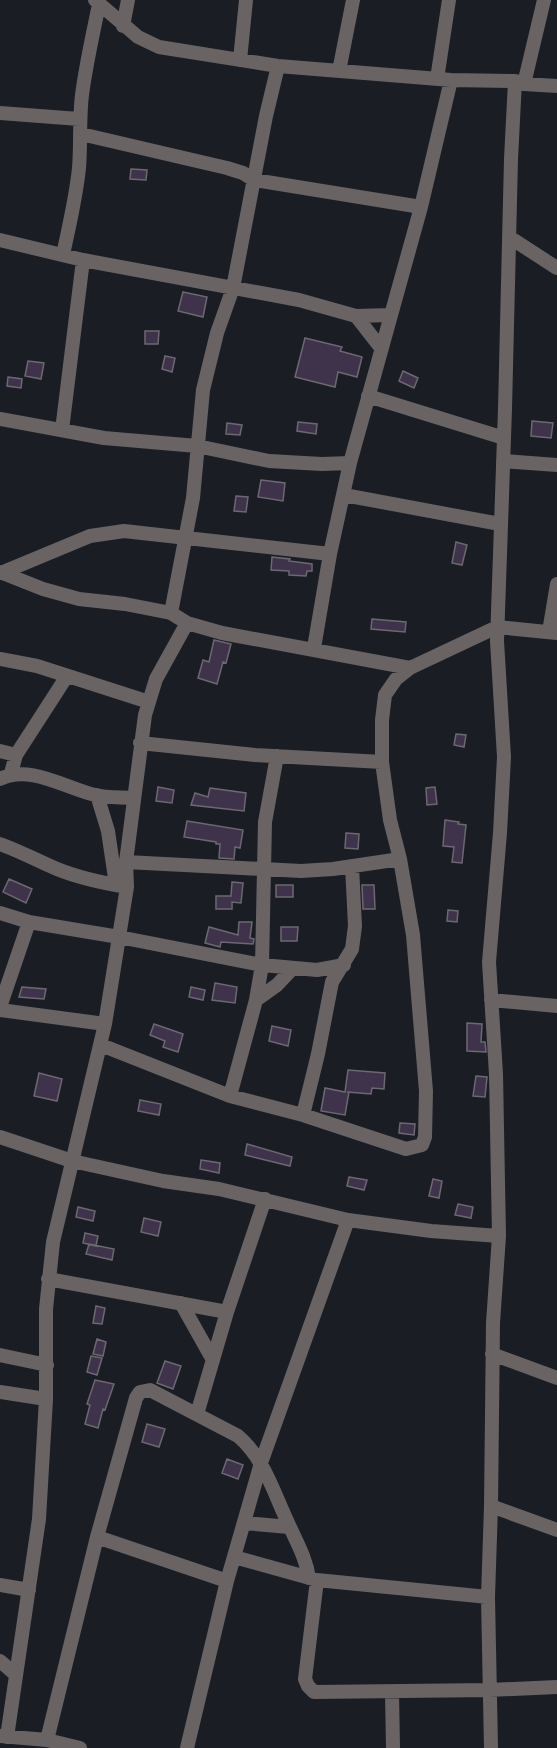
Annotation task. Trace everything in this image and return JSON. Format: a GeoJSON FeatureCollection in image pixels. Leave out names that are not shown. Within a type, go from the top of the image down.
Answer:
{"type":"FeatureCollection","features":[{"type":"Feature","properties":{"kind":"street"},"geometry":{"type":"LineString","coordinates":[[123,26],[128,0]]}},
{"type":"Feature","properties":{"kind":"street"},"geometry":{"type":"LineString","coordinates":[[240,60],[246,0]]}},
{"type":"Feature","properties":{"kind":"street"},"geometry":{"type":"LineString","coordinates":[[339,71],[354,0]]}},
{"type":"Feature","properties":{"kind":"street"},"geometry":{"type":"LineString","coordinates":[[314,648],[330,554],[350,464],[421,207],[444,79],[449,0]]}},
{"type":"Feature","properties":{"kind":"street"},"geometry":{"type":"LineString","coordinates":[[491,1748],[488,1597],[492,1354],[500,1236],[496,1074],[489,962],[504,757],[497,627],[500,524],[509,237],[519,82],[544,0]]}},
{"type":"Feature","properties":{"kind":"street"},"geometry":{"type":"LineString","coordinates":[[97,2],[138,37],[159,47],[278,66],[557,86]]}},
{"type":"Feature","properties":{"kind":"street"},"geometry":{"type":"LineString","coordinates":[[63,255],[74,203],[81,134],[82,92],[97,2]]}},
{"type":"Feature","properties":{"kind":"street"},"geometry":{"type":"LineString","coordinates":[[171,613],[193,498],[203,390],[209,363],[233,288],[278,66]]}},
{"type":"Feature","properties":{"kind":"street"},"geometry":{"type":"LineString","coordinates":[[0,113],[80,119]]}},
{"type":"Feature","properties":{"kind":"street"},"geometry":{"type":"LineString","coordinates":[[81,134],[227,168],[243,173],[254,180],[421,207]]}},
{"type":"Feature","properties":{"kind":"street"},"geometry":{"type":"LineString","coordinates":[[509,237],[557,268]]}},
{"type":"Feature","properties":{"kind":"street"},"geometry":{"type":"LineString","coordinates":[[0,240],[84,260],[299,300],[356,316],[390,315]]}},
{"type":"Feature","properties":{"kind":"street"},"geometry":{"type":"LineString","coordinates":[[62,430],[84,260]]}},
{"type":"Feature","properties":{"kind":"street"},"geometry":{"type":"LineString","coordinates":[[356,316],[381,348]]}},
{"type":"Feature","properties":{"kind":"street"},"geometry":{"type":"LineString","coordinates":[[369,396],[504,438]]}},
{"type":"Feature","properties":{"kind":"street"},"geometry":{"type":"LineString","coordinates":[[0,419],[104,438],[197,446],[269,461],[300,464],[350,464]]}},
{"type":"Feature","properties":{"kind":"street"},"geometry":{"type":"LineString","coordinates":[[502,461],[557,465]]}},
{"type":"Feature","properties":{"kind":"street"},"geometry":{"type":"LineString","coordinates":[[344,495],[500,524]]}},
{"type":"Feature","properties":{"kind":"street"},"geometry":{"type":"LineString","coordinates":[[1,573],[90,536],[124,531],[330,554]]}},
{"type":"Feature","properties":{"kind":"street"},"geometry":{"type":"LineString","coordinates":[[1,573],[43,589],[79,598],[171,613],[187,623],[222,633],[314,648],[410,668]]}},
{"type":"Feature","properties":{"kind":"street"},"geometry":{"type":"LineString","coordinates":[[101,1045],[230,1096],[303,1115],[406,1149],[422,1146],[425,1137],[426,1091],[413,935],[400,859],[390,820],[382,762],[382,720],[386,695],[396,679],[410,668],[497,627],[553,633],[557,584]]}},
{"type":"Feature","properties":{"kind":"street"},"geometry":{"type":"LineString","coordinates":[[80,1748],[47,1740],[3,1737],[39,1519],[47,1365],[45,1309],[53,1242],[105,1024],[119,936],[121,886],[126,862],[140,742],[156,679],[187,623]]}},
{"type":"Feature","properties":{"kind":"street"},"geometry":{"type":"LineString","coordinates":[[0,659],[37,666],[149,702]]}},
{"type":"Feature","properties":{"kind":"street"},"geometry":{"type":"LineString","coordinates":[[67,676],[5,776],[35,775],[97,795],[133,798]]}},
{"type":"Feature","properties":{"kind":"street"},"geometry":{"type":"LineString","coordinates":[[140,742],[277,756],[382,762]]}},
{"type":"Feature","properties":{"kind":"street"},"geometry":{"type":"LineString","coordinates":[[0,751],[16,755]]}},
{"type":"Feature","properties":{"kind":"street"},"geometry":{"type":"LineString","coordinates":[[230,1096],[256,1000],[262,965],[265,822],[277,756]]}},
{"type":"Feature","properties":{"kind":"street"},"geometry":{"type":"LineString","coordinates":[[97,795],[121,886]]}},
{"type":"Feature","properties":{"kind":"street"},"geometry":{"type":"LineString","coordinates":[[0,843],[56,869],[121,886]]}},
{"type":"Feature","properties":{"kind":"street"},"geometry":{"type":"LineString","coordinates":[[126,862],[301,872],[400,859]]}},
{"type":"Feature","properties":{"kind":"street"},"geometry":{"type":"LineString","coordinates":[[303,1115],[332,982],[352,949],[355,926],[352,867]]}},
{"type":"Feature","properties":{"kind":"street"},"geometry":{"type":"LineString","coordinates":[[0,913],[29,922],[119,936],[262,965],[317,970],[344,965]]}},
{"type":"Feature","properties":{"kind":"street"},"geometry":{"type":"LineString","coordinates":[[29,922],[0,1008],[105,1024]]}},
{"type":"Feature","properties":{"kind":"street"},"geometry":{"type":"LineString","coordinates":[[256,1000],[277,985],[293,968]]}},
{"type":"Feature","properties":{"kind":"street"},"geometry":{"type":"LineString","coordinates":[[317,970],[332,982]]}},
{"type":"Feature","properties":{"kind":"street"},"geometry":{"type":"LineString","coordinates":[[491,1000],[557,1006]]}},
{"type":"Feature","properties":{"kind":"street"},"geometry":{"type":"LineString","coordinates":[[0,1137],[72,1161],[163,1181],[219,1189],[348,1220],[431,1231],[500,1236]]}},
{"type":"Feature","properties":{"kind":"street"},"geometry":{"type":"LineString","coordinates":[[197,1414],[227,1312],[265,1199]]}},
{"type":"Feature","properties":{"kind":"street"},"geometry":{"type":"LineString","coordinates":[[187,1748],[227,1581],[261,1463],[348,1220]]}},
{"type":"Feature","properties":{"kind":"street"},"geometry":{"type":"LineString","coordinates":[[48,1279],[227,1312]]}},
{"type":"Feature","properties":{"kind":"street"},"geometry":{"type":"LineString","coordinates":[[182,1303],[213,1360]]}},
{"type":"Feature","properties":{"kind":"street"},"geometry":{"type":"LineString","coordinates":[[203,1307],[221,1332]]}},
{"type":"Feature","properties":{"kind":"street"},"geometry":{"type":"LineString","coordinates":[[492,1354],[557,1378]]}},
{"type":"Feature","properties":{"kind":"street"},"geometry":{"type":"LineString","coordinates":[[0,1355],[47,1365]]}},
{"type":"Feature","properties":{"kind":"street"},"geometry":{"type":"LineString","coordinates":[[47,1740],[97,1537],[136,1398],[140,1392],[150,1390],[238,1436],[249,1445],[261,1463],[313,1579],[305,1679],[314,1692],[557,1687]]}},
{"type":"Feature","properties":{"kind":"street"},"geometry":{"type":"LineString","coordinates":[[0,1392],[46,1399]]}},
{"type":"Feature","properties":{"kind":"street"},"geometry":{"type":"LineString","coordinates":[[491,1506],[557,1530]]}},
{"type":"Feature","properties":{"kind":"street"},"geometry":{"type":"LineString","coordinates":[[244,1523],[289,1527]]}},
{"type":"Feature","properties":{"kind":"street"},"geometry":{"type":"LineString","coordinates":[[97,1537],[227,1581]]}},
{"type":"Feature","properties":{"kind":"street"},"geometry":{"type":"LineString","coordinates":[[234,1557],[313,1579],[488,1597]]}},
{"type":"Feature","properties":{"kind":"street"},"geometry":{"type":"LineString","coordinates":[[0,1585],[29,1590]]}},
{"type":"Feature","properties":{"kind":"street"},"geometry":{"type":"LineString","coordinates":[[0,1661],[15,1674]]}},
{"type":"Feature","properties":{"kind":"street"},"geometry":{"type":"LineString","coordinates":[[392,1692],[393,1748]]}},
{"type":"Feature","properties":{"kind":"building"},"geometry":{"type":"Polygon","coordinates":[[[131,169],[147,170],[146,180],[130,179],[131,169]]]}},
{"type":"Feature","properties":{"kind":"building"},"geometry":{"type":"Polygon","coordinates":[[[183,292],[207,297],[203,317],[178,311],[183,292]]]}},
{"type":"Feature","properties":{"kind":"building"},"geometry":{"type":"Polygon","coordinates":[[[145,331],[159,331],[158,344],[145,344],[145,331]]]}},
{"type":"Feature","properties":{"kind":"building"},"geometry":{"type":"Polygon","coordinates":[[[305,338],[342,347],[340,351],[362,357],[357,377],[338,372],[335,387],[295,377],[305,338]]]}},
{"type":"Feature","properties":{"kind":"building"},"geometry":{"type":"Polygon","coordinates":[[[165,356],[175,358],[172,372],[162,369],[165,356]]]}},
{"type":"Feature","properties":{"kind":"building"},"geometry":{"type":"Polygon","coordinates":[[[28,361],[44,363],[41,379],[25,376],[28,361]]]}},
{"type":"Feature","properties":{"kind":"building"},"geometry":{"type":"Polygon","coordinates":[[[403,371],[418,378],[414,388],[399,381],[403,371]]]}},
{"type":"Feature","properties":{"kind":"building"},"geometry":{"type":"Polygon","coordinates":[[[8,377],[22,379],[21,388],[7,386],[8,377]]]}},
{"type":"Feature","properties":{"kind":"building"},"geometry":{"type":"Polygon","coordinates":[[[532,421],[553,423],[551,438],[531,436],[532,421]]]}},
{"type":"Feature","properties":{"kind":"building"},"geometry":{"type":"Polygon","coordinates":[[[298,422],[317,424],[316,434],[297,431],[298,422]]]}},
{"type":"Feature","properties":{"kind":"building"},"geometry":{"type":"Polygon","coordinates":[[[227,423],[242,425],[240,435],[226,434],[227,423]]]}},
{"type":"Feature","properties":{"kind":"building"},"geometry":{"type":"Polygon","coordinates":[[[261,480],[285,483],[283,501],[258,497],[261,480]]]}},
{"type":"Feature","properties":{"kind":"building"},"geometry":{"type":"Polygon","coordinates":[[[236,496],[248,497],[246,512],[234,511],[236,496]]]}},
{"type":"Feature","properties":{"kind":"building"},"geometry":{"type":"Polygon","coordinates":[[[456,542],[467,545],[462,565],[452,563],[456,542]]]}},
{"type":"Feature","properties":{"kind":"building"},"geometry":{"type":"Polygon","coordinates":[[[272,557],[312,564],[312,571],[307,571],[306,576],[289,575],[289,571],[271,570],[272,557]]]}},
{"type":"Feature","properties":{"kind":"building"},"geometry":{"type":"Polygon","coordinates":[[[372,619],[406,622],[405,632],[371,629],[372,619]]]}},
{"type":"Feature","properties":{"kind":"building"},"geometry":{"type":"Polygon","coordinates":[[[214,640],[231,644],[217,684],[198,678],[203,660],[209,662],[214,640]]]}},
{"type":"Feature","properties":{"kind":"building"},"geometry":{"type":"Polygon","coordinates":[[[456,734],[466,735],[464,747],[454,745],[456,734]]]}},
{"type":"Feature","properties":{"kind":"building"},"geometry":{"type":"Polygon","coordinates":[[[158,787],[174,790],[172,803],[156,801],[158,787]]]}},
{"type":"Feature","properties":{"kind":"building"},"geometry":{"type":"Polygon","coordinates":[[[435,787],[437,804],[427,805],[426,788],[435,787]]]}},
{"type":"Feature","properties":{"kind":"building"},"geometry":{"type":"Polygon","coordinates":[[[210,788],[246,793],[244,811],[191,805],[195,793],[208,797],[210,788]]]}},
{"type":"Feature","properties":{"kind":"building"},"geometry":{"type":"Polygon","coordinates":[[[445,820],[466,825],[462,863],[452,862],[454,847],[443,846],[445,820]]]}},
{"type":"Feature","properties":{"kind":"building"},"geometry":{"type":"Polygon","coordinates":[[[187,821],[243,830],[240,848],[235,847],[234,859],[219,858],[220,844],[216,842],[184,837],[187,821]]]}},
{"type":"Feature","properties":{"kind":"building"},"geometry":{"type":"Polygon","coordinates":[[[346,833],[359,834],[358,849],[345,848],[346,833]]]}},
{"type":"Feature","properties":{"kind":"building"},"geometry":{"type":"Polygon","coordinates":[[[9,879],[32,889],[26,903],[3,892],[9,879]]]}},
{"type":"Feature","properties":{"kind":"building"},"geometry":{"type":"Polygon","coordinates":[[[232,882],[243,883],[241,903],[232,902],[232,909],[216,909],[216,896],[231,896],[232,882]]]}},
{"type":"Feature","properties":{"kind":"building"},"geometry":{"type":"Polygon","coordinates":[[[276,885],[293,885],[293,897],[276,897],[276,885]]]}},
{"type":"Feature","properties":{"kind":"building"},"geometry":{"type":"Polygon","coordinates":[[[362,885],[374,885],[375,909],[363,909],[362,885]]]}},
{"type":"Feature","properties":{"kind":"building"},"geometry":{"type":"Polygon","coordinates":[[[448,910],[458,911],[457,922],[447,921],[448,910]]]}},
{"type":"Feature","properties":{"kind":"building"},"geometry":{"type":"Polygon","coordinates":[[[239,922],[252,922],[250,938],[254,939],[253,944],[221,942],[220,947],[205,943],[209,927],[238,935],[239,922]]]}},
{"type":"Feature","properties":{"kind":"building"},"geometry":{"type":"Polygon","coordinates":[[[281,927],[298,927],[297,941],[281,941],[281,927]]]}},
{"type":"Feature","properties":{"kind":"building"},"geometry":{"type":"Polygon","coordinates":[[[215,983],[237,987],[235,1003],[212,1000],[215,983]]]}},
{"type":"Feature","properties":{"kind":"building"},"geometry":{"type":"Polygon","coordinates":[[[22,987],[46,989],[44,999],[19,997],[22,987]]]}},
{"type":"Feature","properties":{"kind":"building"},"geometry":{"type":"Polygon","coordinates":[[[191,987],[205,990],[203,1000],[189,997],[191,987]]]}},
{"type":"Feature","properties":{"kind":"building"},"geometry":{"type":"Polygon","coordinates":[[[467,1023],[482,1024],[481,1042],[485,1042],[486,1052],[467,1051],[467,1023]]]}},
{"type":"Feature","properties":{"kind":"building"},"geometry":{"type":"Polygon","coordinates":[[[154,1024],[183,1034],[178,1052],[163,1047],[165,1041],[150,1035],[154,1024]]]}},
{"type":"Feature","properties":{"kind":"building"},"geometry":{"type":"Polygon","coordinates":[[[272,1026],[291,1030],[288,1046],[269,1041],[272,1026]]]}},
{"type":"Feature","properties":{"kind":"building"},"geometry":{"type":"Polygon","coordinates":[[[348,1070],[385,1073],[384,1089],[372,1088],[371,1094],[349,1092],[345,1115],[321,1111],[325,1088],[345,1092],[348,1070]]]}},
{"type":"Feature","properties":{"kind":"building"},"geometry":{"type":"Polygon","coordinates":[[[39,1073],[62,1079],[57,1101],[34,1096],[39,1073]]]}},
{"type":"Feature","properties":{"kind":"building"},"geometry":{"type":"Polygon","coordinates":[[[476,1076],[487,1077],[485,1097],[473,1096],[476,1076]]]}},
{"type":"Feature","properties":{"kind":"building"},"geometry":{"type":"Polygon","coordinates":[[[140,1100],[161,1104],[159,1115],[138,1111],[140,1100]]]}},
{"type":"Feature","properties":{"kind":"building"},"geometry":{"type":"Polygon","coordinates":[[[400,1123],[415,1124],[414,1135],[399,1133],[400,1123]]]}},
{"type":"Feature","properties":{"kind":"building"},"geometry":{"type":"Polygon","coordinates":[[[247,1144],[292,1157],[290,1166],[245,1155],[247,1144]]]}},
{"type":"Feature","properties":{"kind":"building"},"geometry":{"type":"Polygon","coordinates":[[[201,1160],[220,1163],[219,1173],[200,1169],[201,1160]]]}},
{"type":"Feature","properties":{"kind":"building"},"geometry":{"type":"Polygon","coordinates":[[[349,1177],[367,1180],[364,1190],[347,1186],[349,1177]]]}},
{"type":"Feature","properties":{"kind":"building"},"geometry":{"type":"Polygon","coordinates":[[[433,1179],[442,1181],[439,1198],[429,1196],[433,1179]]]}},
{"type":"Feature","properties":{"kind":"building"},"geometry":{"type":"Polygon","coordinates":[[[458,1204],[473,1207],[471,1218],[455,1215],[458,1204]]]}},
{"type":"Feature","properties":{"kind":"building"},"geometry":{"type":"Polygon","coordinates":[[[78,1207],[95,1211],[93,1221],[76,1217],[78,1207]]]}},
{"type":"Feature","properties":{"kind":"building"},"geometry":{"type":"Polygon","coordinates":[[[144,1218],[161,1222],[158,1236],[141,1232],[144,1218]]]}},
{"type":"Feature","properties":{"kind":"building"},"geometry":{"type":"Polygon","coordinates":[[[85,1233],[98,1236],[96,1246],[83,1243],[85,1233]]]}},
{"type":"Feature","properties":{"kind":"building"},"geometry":{"type":"Polygon","coordinates":[[[89,1244],[114,1249],[112,1260],[86,1254],[89,1244]]]}},
{"type":"Feature","properties":{"kind":"building"},"geometry":{"type":"Polygon","coordinates":[[[96,1306],[105,1308],[102,1324],[93,1323],[96,1306]]]}},
{"type":"Feature","properties":{"kind":"building"},"geometry":{"type":"Polygon","coordinates":[[[97,1339],[106,1342],[103,1356],[93,1354],[97,1339]]]}},
{"type":"Feature","properties":{"kind":"building"},"geometry":{"type":"Polygon","coordinates":[[[91,1356],[102,1358],[97,1375],[87,1372],[91,1356]]]}},
{"type":"Feature","properties":{"kind":"building"},"geometry":{"type":"Polygon","coordinates":[[[165,1361],[181,1366],[173,1389],[157,1383],[165,1361]]]}},
{"type":"Feature","properties":{"kind":"building"},"geometry":{"type":"Polygon","coordinates":[[[95,1380],[114,1384],[98,1428],[85,1424],[90,1405],[87,1404],[95,1380]]]}},
{"type":"Feature","properties":{"kind":"building"},"geometry":{"type":"Polygon","coordinates":[[[147,1424],[165,1429],[159,1447],[142,1442],[147,1424]]]}},
{"type":"Feature","properties":{"kind":"building"},"geometry":{"type":"Polygon","coordinates":[[[227,1459],[243,1465],[238,1479],[222,1473],[227,1459]]]}}]}
